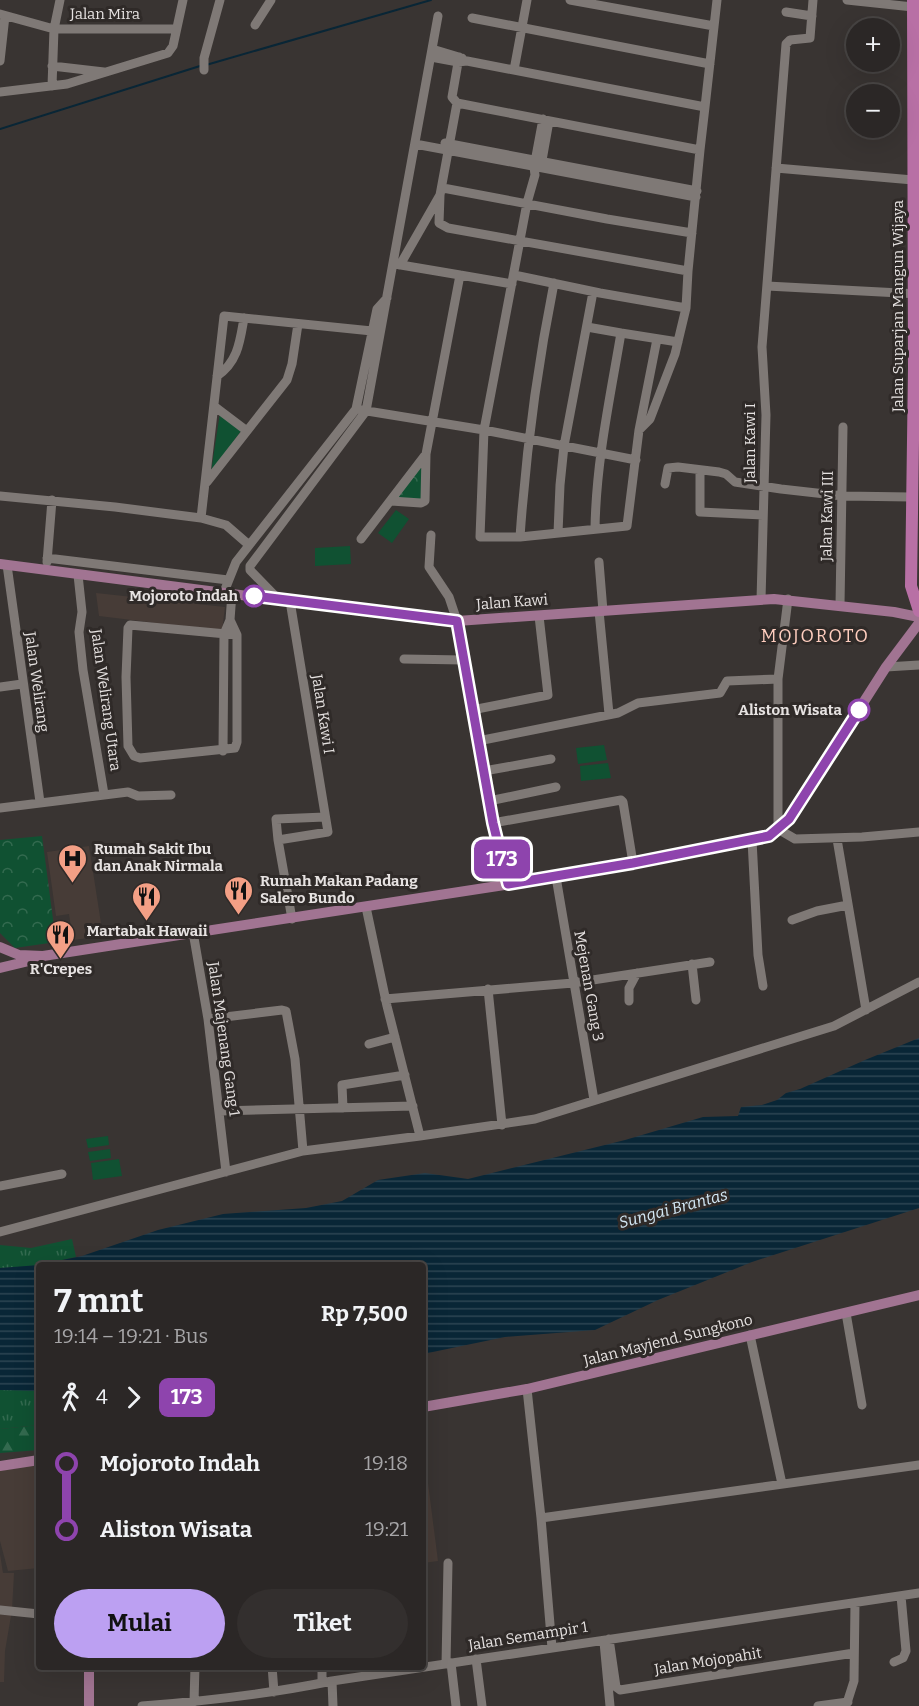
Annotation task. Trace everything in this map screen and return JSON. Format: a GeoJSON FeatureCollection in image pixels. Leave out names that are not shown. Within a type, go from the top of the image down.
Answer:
{"type":"FeatureCollection","features":[{"type":"Feature","properties":{"kind":"highway","name":"Jalan Suparjan Mangun Wijaya"},"geometry":{"type":"LineString","coordinates":[[913,4],[916,368],[911,497],[911,586],[919,611]]}},
{"type":"Feature","properties":{"kind":"main road","name":"Jalan Kawi"},"geometry":{"type":"LineString","coordinates":[[3,565],[457,621],[788,599],[919,617]]}},
{"type":"Feature","properties":{"kind":"main road"},"geometry":{"type":"LineString","coordinates":[[0,968],[43,956],[556,877],[769,836],[789,819],[886,667],[919,623]]}},
{"type":"Feature","properties":{"kind":"main road"},"geometry":{"type":"LineString","coordinates":[[0,947],[19,955],[43,956]]}},
{"type":"Feature","properties":{"kind":"main road","name":"Jalan Mayjend. Sungkono"},"geometry":{"type":"LineString","coordinates":[[426,1406],[527,1389],[919,1295]]}},
{"type":"Feature","properties":{"kind":"main road"},"geometry":{"type":"LineString","coordinates":[[0,1466],[36,1460]]}},
{"type":"Feature","properties":{"kind":"main road"},"geometry":{"type":"LineString","coordinates":[[89,1670],[89,1706]]}},
{"type":"Feature","properties":{"kind":"street"},"geometry":{"type":"LineString","coordinates":[[52,86],[54,29],[60,0]]}},
{"type":"Feature","properties":{"kind":"street"},"geometry":{"type":"LineString","coordinates":[[0,92],[67,84],[168,53],[173,46],[183,0]]}},
{"type":"Feature","properties":{"kind":"street"},"geometry":{"type":"LineString","coordinates":[[204,67],[220,0]]}},
{"type":"Feature","properties":{"kind":"street"},"geometry":{"type":"LineString","coordinates":[[255,26],[271,0]]}},
{"type":"Feature","properties":{"kind":"street"},"geometry":{"type":"LineString","coordinates":[[514,70],[527,0]]}},
{"type":"Feature","properties":{"kind":"street"},"geometry":{"type":"LineString","coordinates":[[570,0],[714,27]]}},
{"type":"Feature","properties":{"kind":"street"},"geometry":{"type":"LineString","coordinates":[[639,430],[650,419],[678,342],[686,308],[700,150],[717,0]]}},
{"type":"Feature","properties":{"kind":"street"},"geometry":{"type":"LineString","coordinates":[[786,12],[812,16],[813,0]]}},
{"type":"Feature","properties":{"kind":"street"},"geometry":{"type":"LineString","coordinates":[[847,0],[913,4]]}},
{"type":"Feature","properties":{"kind":"street"},"geometry":{"type":"LineString","coordinates":[[0,60],[2,15]]}},
{"type":"Feature","properties":{"kind":"street","name":"Jalan Mira"},"geometry":{"type":"LineString","coordinates":[[2,15],[54,29],[176,29]]}},
{"type":"Feature","properties":{"kind":"street"},"geometry":{"type":"LineString","coordinates":[[278,599],[250,568],[251,563],[366,411],[387,298],[397,264],[415,141],[438,16]]}},
{"type":"Feature","properties":{"kind":"street","name":"Jalan Kawi I"},"geometry":{"type":"LineString","coordinates":[[761,600],[766,415],[762,347],[786,44],[790,40],[810,38],[812,16]]}},
{"type":"Feature","properties":{"kind":"street"},"geometry":{"type":"LineString","coordinates":[[472,18],[710,64]]}},
{"type":"Feature","properties":{"kind":"street"},"geometry":{"type":"LineString","coordinates":[[431,53],[705,107]]}},
{"type":"Feature","properties":{"kind":"street"},"geometry":{"type":"LineString","coordinates":[[461,60],[452,97],[457,103],[700,150]]}},
{"type":"Feature","properties":{"kind":"street"},"geometry":{"type":"LineString","coordinates":[[52,66],[108,72]]}},
{"type":"Feature","properties":{"kind":"street"},"geometry":{"type":"LineString","coordinates":[[457,103],[441,191],[438,221],[441,225],[688,271]]}},
{"type":"Feature","properties":{"kind":"street"},"geometry":{"type":"LineString","coordinates":[[546,120],[527,203],[484,430],[480,537],[520,537],[628,525],[639,430],[657,339]]}},
{"type":"Feature","properties":{"kind":"street"},"geometry":{"type":"LineString","coordinates":[[415,141],[537,166],[696,194]]}},
{"type":"Feature","properties":{"kind":"street"},"geometry":{"type":"LineString","coordinates":[[776,168],[913,180]]}},
{"type":"Feature","properties":{"kind":"street"},"geometry":{"type":"LineString","coordinates":[[397,264],[441,191]]}},
{"type":"Feature","properties":{"kind":"street"},"geometry":{"type":"LineString","coordinates":[[441,191],[527,203],[692,233]]}},
{"type":"Feature","properties":{"kind":"street"},"geometry":{"type":"LineString","coordinates":[[397,264],[460,275],[554,283],[686,308]]}},
{"type":"Feature","properties":{"kind":"street"},"geometry":{"type":"LineString","coordinates":[[391,501],[421,503],[424,501],[426,454],[460,275]]}},
{"type":"Feature","properties":{"kind":"street"},"geometry":{"type":"LineString","coordinates":[[520,537],[528,438],[541,348],[554,283]]}},
{"type":"Feature","properties":{"kind":"street"},"geometry":{"type":"LineString","coordinates":[[766,286],[916,294]]}},
{"type":"Feature","properties":{"kind":"street"},"geometry":{"type":"LineString","coordinates":[[558,533],[564,446],[593,292]]}},
{"type":"Feature","properties":{"kind":"street"},"geometry":{"type":"LineString","coordinates":[[237,635],[130,625],[126,677],[128,746],[134,756],[140,758],[223,751],[233,750],[236,747],[237,635],[230,620],[228,580],[236,562],[356,409],[376,309],[387,298]]}},
{"type":"Feature","properties":{"kind":"street"},"geometry":{"type":"LineString","coordinates":[[201,518],[224,316],[372,332]]}},
{"type":"Feature","properties":{"kind":"street"},"geometry":{"type":"LineString","coordinates":[[217,376],[226,370],[239,347],[244,318]]}},
{"type":"Feature","properties":{"kind":"street"},"geometry":{"type":"LineString","coordinates":[[206,484],[286,380],[292,364],[298,324]]}},
{"type":"Feature","properties":{"kind":"street"},"geometry":{"type":"LineString","coordinates":[[587,327],[678,342]]}},
{"type":"Feature","properties":{"kind":"street"},"geometry":{"type":"LineString","coordinates":[[595,529],[600,453],[621,333]]}},
{"type":"Feature","properties":{"kind":"street"},"geometry":{"type":"LineString","coordinates":[[214,406],[247,430]]}},
{"type":"Feature","properties":{"kind":"street"},"geometry":{"type":"LineString","coordinates":[[356,409],[528,438],[636,460]]}},
{"type":"Feature","properties":{"kind":"street","name":"Jalan Kawi III"},"geometry":{"type":"LineString","coordinates":[[840,605],[843,427]]}},
{"type":"Feature","properties":{"kind":"street"},"geometry":{"type":"LineString","coordinates":[[361,539],[426,454]]}},
{"type":"Feature","properties":{"kind":"street"},"geometry":{"type":"LineString","coordinates":[[665,484],[669,468],[719,472],[726,474],[737,483],[765,487],[843,496],[911,497]]}},
{"type":"Feature","properties":{"kind":"street"},"geometry":{"type":"LineString","coordinates":[[700,470],[699,512],[763,515]]}},
{"type":"Feature","properties":{"kind":"street"},"geometry":{"type":"LineString","coordinates":[[0,496],[201,518],[226,525],[249,545]]}},
{"type":"Feature","properties":{"kind":"street"},"geometry":{"type":"LineString","coordinates":[[46,571],[52,500]]}},
{"type":"Feature","properties":{"kind":"street"},"geometry":{"type":"LineString","coordinates":[[266,525],[274,531]]}},
{"type":"Feature","properties":{"kind":"street"},"geometry":{"type":"LineString","coordinates":[[430,535],[429,567],[449,597],[457,621],[493,823],[508,884]]}},
{"type":"Feature","properties":{"kind":"street"},"geometry":{"type":"LineString","coordinates":[[47,558],[228,580]]}},
{"type":"Feature","properties":{"kind":"street"},"geometry":{"type":"LineString","coordinates":[[599,562],[609,714]]}},
{"type":"Feature","properties":{"kind":"street","name":"Jalan Welirang"},"geometry":{"type":"LineString","coordinates":[[3,565],[40,802]]}},
{"type":"Feature","properties":{"kind":"street","name":"Jalan Welirang Utara"},"geometry":{"type":"LineString","coordinates":[[78,575],[82,612],[79,632],[81,651],[104,794]]}},
{"type":"Feature","properties":{"kind":"street"},"geometry":{"type":"LineString","coordinates":[[788,599],[777,679],[778,829],[795,839],[919,832]]}},
{"type":"Feature","properties":{"kind":"street","name":"Jalan Kawi I"},"geometry":{"type":"LineString","coordinates":[[278,840],[328,832],[290,601]]}},
{"type":"Feature","properties":{"kind":"street"},"geometry":{"type":"LineString","coordinates":[[472,710],[548,695],[539,616]]}},
{"type":"Feature","properties":{"kind":"street"},"geometry":{"type":"LineString","coordinates":[[223,751],[224,634],[230,620]]}},
{"type":"Feature","properties":{"kind":"street"},"geometry":{"type":"LineString","coordinates":[[404,659],[464,660]]}},
{"type":"Feature","properties":{"kind":"street"},"geometry":{"type":"LineString","coordinates":[[886,667],[919,665]]}},
{"type":"Feature","properties":{"kind":"street"},"geometry":{"type":"LineString","coordinates":[[478,741],[622,712],[638,703],[720,693],[727,681],[777,679]]}},
{"type":"Feature","properties":{"kind":"street"},"geometry":{"type":"LineString","coordinates":[[0,687],[22,684]]}},
{"type":"Feature","properties":{"kind":"street"},"geometry":{"type":"LineString","coordinates":[[484,771],[551,759]]}},
{"type":"Feature","properties":{"kind":"street"},"geometry":{"type":"LineString","coordinates":[[489,801],[556,787]]}},
{"type":"Feature","properties":{"kind":"street"},"geometry":{"type":"LineString","coordinates":[[0,808],[128,792],[138,796],[171,795]]}},
{"type":"Feature","properties":{"kind":"street"},"geometry":{"type":"LineString","coordinates":[[493,823],[621,800],[633,863]]}},
{"type":"Feature","properties":{"kind":"street"},"geometry":{"type":"LineString","coordinates":[[292,919],[276,819],[325,817]]}},
{"type":"Feature","properties":{"kind":"street"},"geometry":{"type":"LineString","coordinates":[[837,838],[866,1010]]}},
{"type":"Feature","properties":{"kind":"street"},"geometry":{"type":"LineString","coordinates":[[753,840],[758,954],[763,986]]}},
{"type":"Feature","properties":{"kind":"street","name":"Mejenan Gang 3"},"geometry":{"type":"LineString","coordinates":[[556,877],[594,1100]]}},
{"type":"Feature","properties":{"kind":"street"},"geometry":{"type":"LineString","coordinates":[[792,921],[817,910],[848,904]]}},
{"type":"Feature","properties":{"kind":"street"},"geometry":{"type":"LineString","coordinates":[[366,907],[385,999],[420,1136]]}},
{"type":"Feature","properties":{"kind":"street","name":"Jalan Majenang Gang 1"},"geometry":{"type":"LineString","coordinates":[[193,932],[208,1019],[225,1168]]}},
{"type":"Feature","properties":{"kind":"street"},"geometry":{"type":"LineString","coordinates":[[385,999],[573,983],[710,962]]}},
{"type":"Feature","properties":{"kind":"street"},"geometry":{"type":"LineString","coordinates":[[692,964],[696,1000]]}},
{"type":"Feature","properties":{"kind":"street"},"geometry":{"type":"LineString","coordinates":[[629,1001],[629,988],[637,973]]}},
{"type":"Feature","properties":{"kind":"street"},"geometry":{"type":"LineString","coordinates":[[0,1232],[225,1168],[303,1151],[535,1119],[834,1026],[919,982]]}},
{"type":"Feature","properties":{"kind":"street"},"geometry":{"type":"LineString","coordinates":[[488,989],[502,1125]]}},
{"type":"Feature","properties":{"kind":"street"},"geometry":{"type":"LineString","coordinates":[[208,1019],[286,1011],[295,1059],[303,1151]]}},
{"type":"Feature","properties":{"kind":"street"},"geometry":{"type":"LineString","coordinates":[[369,1044],[396,1037]]}},
{"type":"Feature","properties":{"kind":"street"},"geometry":{"type":"LineString","coordinates":[[343,1108],[342,1085],[405,1075]]}},
{"type":"Feature","properties":{"kind":"street"},"geometry":{"type":"LineString","coordinates":[[220,1111],[413,1106]]}},
{"type":"Feature","properties":{"kind":"street"},"geometry":{"type":"LineString","coordinates":[[0,1186],[62,1174]]}},
{"type":"Feature","properties":{"kind":"street"},"geometry":{"type":"LineString","coordinates":[[846,1313],[862,1405]]}},
{"type":"Feature","properties":{"kind":"street"},"geometry":{"type":"LineString","coordinates":[[750,1335],[782,1484]]}},
{"type":"Feature","properties":{"kind":"street"},"geometry":{"type":"LineString","coordinates":[[527,1389],[552,1648]]}},
{"type":"Feature","properties":{"kind":"street"},"geometry":{"type":"LineString","coordinates":[[541,1518],[919,1465]]}},
{"type":"Feature","properties":{"kind":"street"},"geometry":{"type":"LineString","coordinates":[[448,1563],[449,1664],[456,1706]]}},
{"type":"Feature","properties":{"kind":"street","name":"Jalan Semampir 1"},"geometry":{"type":"LineString","coordinates":[[426,1666],[919,1593]]}},
{"type":"Feature","properties":{"kind":"street"},"geometry":{"type":"LineString","coordinates":[[894,1662],[903,1658],[906,1651],[901,1596]]}},
{"type":"Feature","properties":{"kind":"street"},"geometry":{"type":"LineString","coordinates":[[818,1706],[847,1704],[854,1681],[855,1603]]}},
{"type":"Feature","properties":{"kind":"street"},"geometry":{"type":"LineString","coordinates":[[0,1610],[36,1614]]}},
{"type":"Feature","properties":{"kind":"street"},"geometry":{"type":"LineString","coordinates":[[606,1640],[610,1706]]}},
{"type":"Feature","properties":{"kind":"street","name":"Jalan Mojopahit"},"geometry":{"type":"LineString","coordinates":[[606,1640],[616,1687],[620,1690],[854,1653]]}},
{"type":"Feature","properties":{"kind":"street"},"geometry":{"type":"LineString","coordinates":[[476,1659],[482,1706]]}},
{"type":"Feature","properties":{"kind":"street"},"geometry":{"type":"LineString","coordinates":[[194,1702],[195,1670]]}},
{"type":"Feature","properties":{"kind":"street"},"geometry":{"type":"LineString","coordinates":[[272,1670],[274,1692]]}},
{"type":"Feature","properties":{"kind":"street"},"geometry":{"type":"LineString","coordinates":[[321,1683],[322,1670]]}},
{"type":"Feature","properties":{"kind":"street","name":"Jalan Semampir 1"},"geometry":{"type":"LineString","coordinates":[[142,1706],[274,1692],[394,1670]]}},
{"type":"Feature","properties":{"kind":"street"},"geometry":{"type":"LineString","coordinates":[[332,1681],[333,1706]]}},
{"type":"Feature","properties":{"kind":"shaded area"},"geometry":{"type":"Polygon","coordinates":[[[96,593],[225,607],[222,631],[99,616],[96,593]]]}},
{"type":"Feature","properties":{"kind":"shaded area","name":"Rumah Sakit Ibu dan Anak Nirmala"},"geometry":{"type":"Polygon","coordinates":[[[89,846],[103,936],[73,940],[69,914],[56,916],[47,852],[89,846]]]}},
{"type":"Feature","properties":{"kind":"shaded area"},"geometry":{"type":"Polygon","coordinates":[[[36,1465],[36,1568],[8,1571],[0,1541],[0,1471],[36,1465]]]}},
{"type":"Feature","properties":{"kind":"shaded area"},"geometry":{"type":"Polygon","coordinates":[[[426,1467],[438,1561],[426,1563],[426,1467]]]}},
{"type":"Feature","properties":{"kind":"shaded area"},"geometry":{"type":"Polygon","coordinates":[[[0,1554],[3,1573],[14,1573],[12,1610],[5,1651],[4,1682],[0,1682],[0,1554]]]}},
{"type":"Feature","properties":{"kind":"green space"},"geometry":{"type":"Polygon","coordinates":[[[220,413],[241,431],[211,472],[220,413]]]}},
{"type":"Feature","properties":{"kind":"green space"},"geometry":{"type":"Polygon","coordinates":[[[423,462],[421,500],[396,499],[423,462]]]}},
{"type":"Feature","properties":{"kind":"green space"},"geometry":{"type":"Polygon","coordinates":[[[396,510],[409,519],[392,543],[378,533],[396,510]]]}},
{"type":"Feature","properties":{"kind":"green space"},"geometry":{"type":"Polygon","coordinates":[[[350,546],[351,564],[315,566],[315,548],[350,546]]]}},
{"type":"Feature","properties":{"kind":"green space"},"geometry":{"type":"Polygon","coordinates":[[[604,745],[607,760],[578,764],[576,748],[604,745]]]}},
{"type":"Feature","properties":{"kind":"green space"},"geometry":{"type":"Polygon","coordinates":[[[608,763],[611,778],[581,781],[580,766],[608,763]]]}},
{"type":"Feature","properties":{"kind":"green space"},"geometry":{"type":"Polygon","coordinates":[[[42,836],[56,942],[15,948],[0,933],[0,840],[42,836]]]}},
{"type":"Feature","properties":{"kind":"green space"},"geometry":{"type":"Polygon","coordinates":[[[108,1136],[109,1145],[88,1148],[86,1139],[108,1136]]]}},
{"type":"Feature","properties":{"kind":"green space"},"geometry":{"type":"Polygon","coordinates":[[[110,1149],[111,1158],[90,1161],[88,1152],[110,1149]]]}},
{"type":"Feature","properties":{"kind":"green space"},"geometry":{"type":"Polygon","coordinates":[[[119,1159],[122,1176],[93,1180],[91,1163],[119,1159]]]}},
{"type":"Feature","properties":{"kind":"green space"},"geometry":{"type":"Polygon","coordinates":[[[72,1239],[76,1257],[54,1262],[36,1262],[36,1266],[31,1267],[0,1268],[0,1245],[31,1248],[72,1239]]]}},
{"type":"Feature","properties":{"kind":"green space"},"geometry":{"type":"Polygon","coordinates":[[[0,1390],[36,1390],[36,1425],[0,1429],[0,1390]]]}},
{"type":"Feature","properties":{"kind":"green space"},"geometry":{"type":"Polygon","coordinates":[[[36,1425],[36,1450],[0,1453],[0,1429],[36,1425]]]}},
{"type":"Feature","properties":{"kind":"water","name":"Sungai Brantas"},"geometry":{"type":"Polygon","coordinates":[[[919,1038],[919,1208],[752,1262],[658,1300],[595,1330],[505,1337],[426,1353],[426,1262],[52,1262],[82,1256],[158,1230],[223,1214],[306,1208],[342,1201],[378,1180],[425,1173],[468,1179],[625,1140],[703,1117],[738,1116],[741,1107],[762,1105],[777,1100],[786,1093],[919,1038]]]}},
{"type":"Feature","properties":{"kind":"water"},"geometry":{"type":"Polygon","coordinates":[[[36,1265],[36,1391],[0,1390],[0,1268],[36,1265]]]}},
{"type":"Feature","properties":{"kind":"waterway"},"geometry":{"type":"LineString","coordinates":[[206,65],[431,0]]}},
{"type":"Feature","properties":{"kind":"waterway"},"geometry":{"type":"LineString","coordinates":[[0,129],[200,66]]}},
{"type":"Feature","properties":{"kind":"bus line","name":"173"},"geometry":{"type":"LineString","coordinates":[[254,596],[457,621],[493,823],[508,884],[633,863],[769,836],[789,819],[859,710]]}},
{"type":"Feature","properties":{"kind":"place","name":"Mojoroto Indah"},"geometry":{"type":"Point","coordinates":[254,596]}},
{"type":"Feature","properties":{"kind":"place","name":"Aliston Wisata"},"geometry":{"type":"Point","coordinates":[859,710]}},
{"type":"Feature","properties":{"kind":"place","name":"Rumah Sakit Ibu dan Anak Nirmala"},"geometry":{"type":"Point","coordinates":[73,884]}},
{"type":"Feature","properties":{"kind":"place","name":"Rumah Makan Padang Salero Bundo"},"geometry":{"type":"Point","coordinates":[239,916]}},
{"type":"Feature","properties":{"kind":"place","name":"Martabak Hawaii"},"geometry":{"type":"Point","coordinates":[147,922]}},
{"type":"Feature","properties":{"kind":"place","name":"R'Crepes"},"geometry":{"type":"Point","coordinates":[61,960]}},
{"type":"Feature","properties":{"kind":"district","name":"MOJOROTO"},"geometry":{"type":"Point","coordinates":[815,636]}}]}
